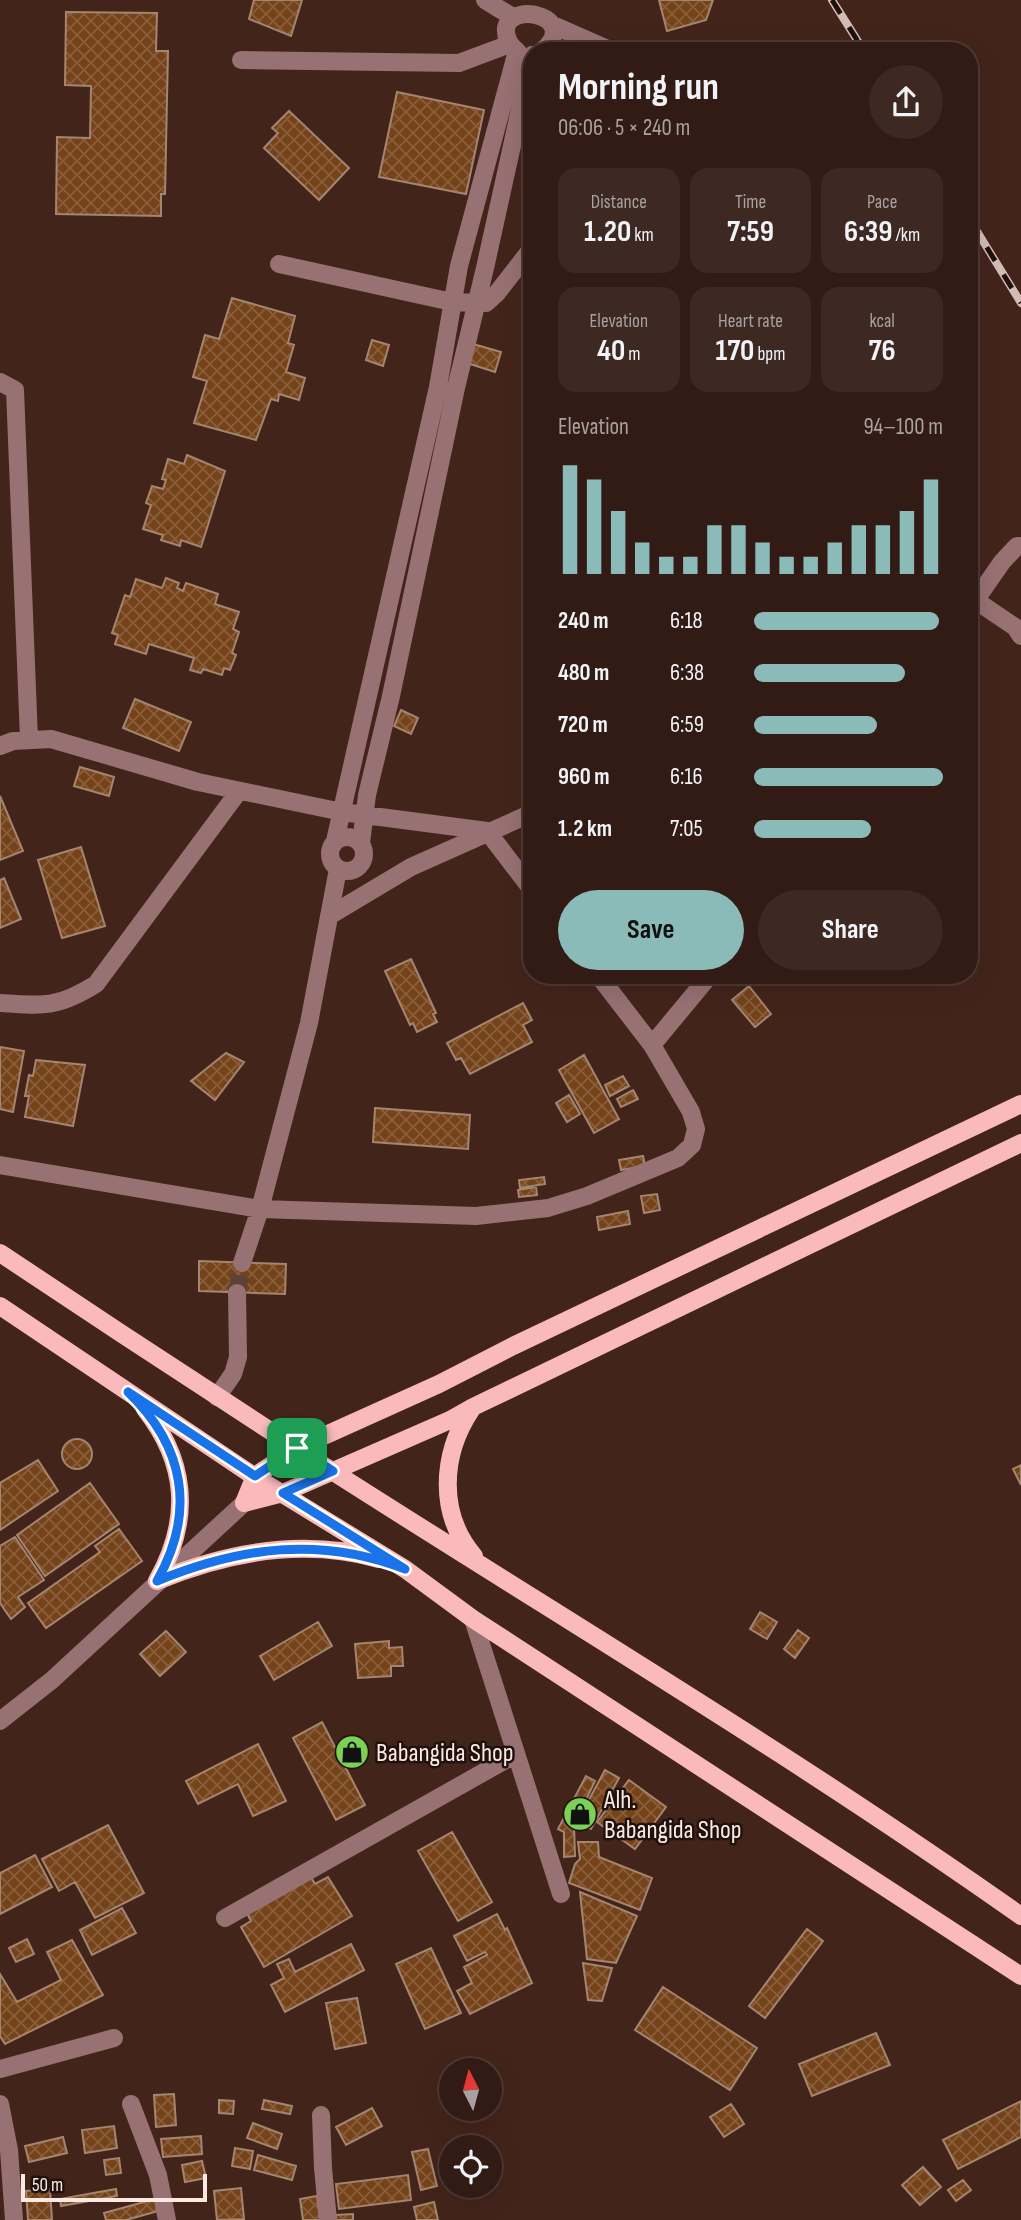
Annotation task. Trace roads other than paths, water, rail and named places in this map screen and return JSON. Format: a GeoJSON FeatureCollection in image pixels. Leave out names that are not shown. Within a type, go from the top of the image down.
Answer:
{"type":"FeatureCollection","features":[{"type":"Feature","properties":{"kind":"main road"},"geometry":{"type":"LineString","coordinates":[[244,1503],[255,1476],[297,1448],[439,1384],[525,1340],[1021,1104]]}},
{"type":"Feature","properties":{"kind":"main road"},"geometry":{"type":"LineString","coordinates":[[244,1503],[283,1493],[450,1420],[1021,1143]]}},
{"type":"Feature","properties":{"kind":"main road"},"geometry":{"type":"LineString","coordinates":[[0,1253],[217,1397],[920,1845],[1021,1916]]}},
{"type":"Feature","properties":{"kind":"main road"},"geometry":{"type":"LineString","coordinates":[[0,1307],[255,1476],[405,1569],[473,1619],[1021,1976]]}},
{"type":"Feature","properties":{"kind":"main road"},"geometry":{"type":"LineString","coordinates":[[128,1392],[144,1408],[163,1435],[176,1466],[180,1485],[179,1525],[167,1563],[157,1581]]}},
{"type":"Feature","properties":{"kind":"main road"},"geometry":{"type":"LineString","coordinates":[[472,1407],[454,1439],[449,1457],[447,1493],[458,1531],[481,1564]]}},
{"type":"Feature","properties":{"kind":"main road"},"geometry":{"type":"LineString","coordinates":[[157,1581],[218,1559],[278,1550],[347,1552],[382,1560],[405,1569]]}},
{"type":"Feature","properties":{"kind":"street"},"geometry":{"type":"LineString","coordinates":[[485,0],[511,16]]}},
{"type":"Feature","properties":{"kind":"street"},"geometry":{"type":"LineString","coordinates":[[523,51],[506,34],[506,24],[519,9],[540,9],[548,16],[553,25],[552,42]]}},
{"type":"Feature","properties":{"kind":"street"},"geometry":{"type":"LineString","coordinates":[[553,25],[592,42]]}},
{"type":"Feature","properties":{"kind":"street"},"geometry":{"type":"LineString","coordinates":[[241,60],[459,63],[523,51]]}},
{"type":"Feature","properties":{"kind":"street"},"geometry":{"type":"LineString","coordinates":[[523,51],[477,303],[363,816],[361,843],[365,857],[355,869],[347,871],[338,869],[332,863],[330,848],[335,841],[342,812],[438,387],[459,266],[523,51]]}},
{"type":"Feature","properties":{"kind":"street"},"geometry":{"type":"LineString","coordinates":[[279,264],[452,302],[486,303],[523,260]]}},
{"type":"Feature","properties":{"kind":"street"},"geometry":{"type":"LineString","coordinates":[[0,382],[15,390],[29,739]]}},
{"type":"Feature","properties":{"kind":"street"},"geometry":{"type":"LineString","coordinates":[[978,596],[1002,562],[1017,546],[1021,546]]}},
{"type":"Feature","properties":{"kind":"street"},"geometry":{"type":"LineString","coordinates":[[978,607],[1015,627],[1021,636]]}},
{"type":"Feature","properties":{"kind":"street"},"geometry":{"type":"LineString","coordinates":[[0,746],[13,741],[51,739],[198,782],[363,816],[431,822],[487,831],[523,878]]}},
{"type":"Feature","properties":{"kind":"street"},"geometry":{"type":"LineString","coordinates":[[0,1003],[45,1006],[77,996],[96,984],[239,790]]}},
{"type":"Feature","properties":{"kind":"street"},"geometry":{"type":"LineString","coordinates":[[329,916],[411,867],[523,817]]}},
{"type":"Feature","properties":{"kind":"street"},"geometry":{"type":"LineString","coordinates":[[335,841],[349,836],[361,843]]}},
{"type":"Feature","properties":{"kind":"street"},"geometry":{"type":"LineString","coordinates":[[242,1263],[260,1209],[309,1023],[338,869]]}},
{"type":"Feature","properties":{"kind":"street"},"geometry":{"type":"LineString","coordinates":[[0,1165],[260,1209],[476,1216],[548,1208],[587,1196],[678,1158],[692,1145],[696,1129],[691,1112],[652,1045],[605,984]]}},
{"type":"Feature","properties":{"kind":"street"},"geometry":{"type":"LineString","coordinates":[[652,1045],[703,984]]}},
{"type":"Feature","properties":{"kind":"street"},"geometry":{"type":"LineString","coordinates":[[217,1397],[233,1374],[238,1357],[237,1293]]}},
{"type":"Feature","properties":{"kind":"street"},"geometry":{"type":"LineString","coordinates":[[0,1721],[52,1680],[244,1503]]}},
{"type":"Feature","properties":{"kind":"street"},"geometry":{"type":"LineString","coordinates":[[473,1619],[561,1894]]}},
{"type":"Feature","properties":{"kind":"street"},"geometry":{"type":"LineString","coordinates":[[225,1918],[516,1754]]}},
{"type":"Feature","properties":{"kind":"street"},"geometry":{"type":"LineString","coordinates":[[0,2069],[114,2038]]}},
{"type":"Feature","properties":{"kind":"street"},"geometry":{"type":"LineString","coordinates":[[0,2104],[9,2150],[14,2220]]}},
{"type":"Feature","properties":{"kind":"street"},"geometry":{"type":"LineString","coordinates":[[131,2104],[158,2175],[167,2220]]}},
{"type":"Feature","properties":{"kind":"street"},"geometry":{"type":"LineString","coordinates":[[321,2115],[328,2220]]}},
{"type":"Feature","properties":{"kind":"tunnel"},"geometry":{"type":"LineString","coordinates":[[237,1293],[242,1263]]}},
{"type":"Feature","properties":{"kind":"railway"},"geometry":{"type":"LineString","coordinates":[[832,0],[858,42]]}},
{"type":"Feature","properties":{"kind":"railway"},"geometry":{"type":"LineString","coordinates":[[978,233],[1021,303]]}},
{"type":"Feature","properties":{"kind":"place","name":"Babangida Shop"},"geometry":{"type":"Point","coordinates":[352,1752]}},
{"type":"Feature","properties":{"kind":"place","name":"Alh. Babangida Shop"},"geometry":{"type":"Point","coordinates":[580,1814]}}]}
